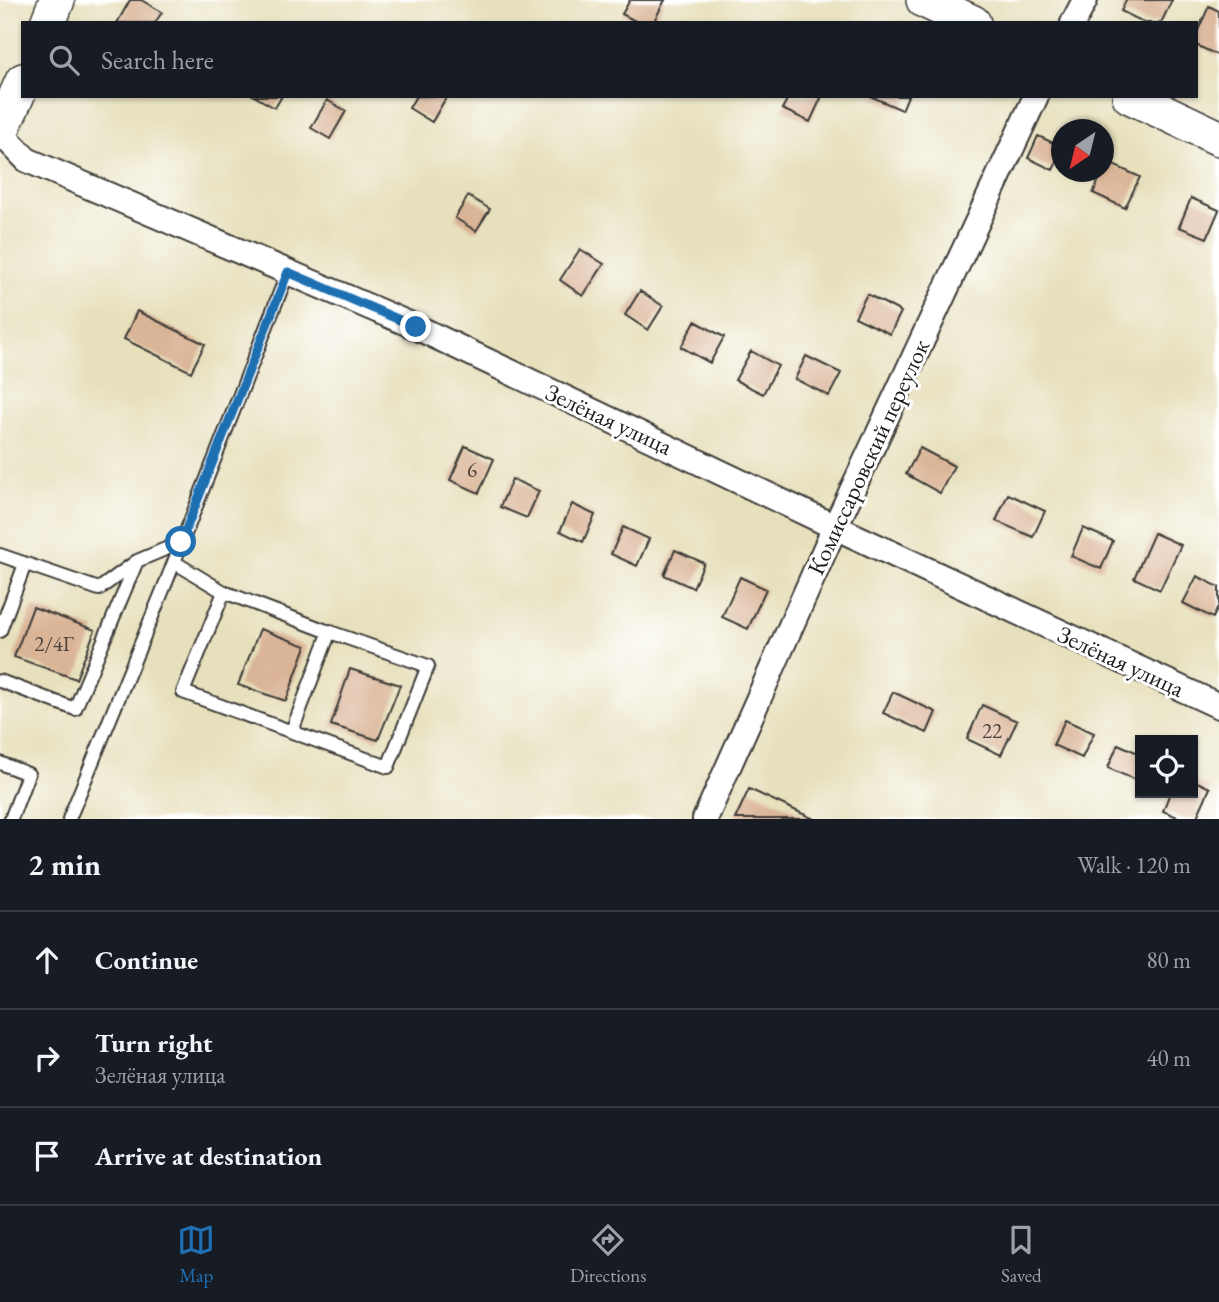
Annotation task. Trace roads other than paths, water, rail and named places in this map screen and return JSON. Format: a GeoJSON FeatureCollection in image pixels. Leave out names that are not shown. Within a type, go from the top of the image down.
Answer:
{"type":"FeatureCollection","features":[{"type":"Feature","properties":{"kind":"street"},"geometry":{"type":"LineString","coordinates":[[49,21],[57,0]]}},
{"type":"Feature","properties":{"kind":"street"},"geometry":{"type":"LineString","coordinates":[[924,0],[969,21]]}},
{"type":"Feature","properties":{"kind":"street"},"geometry":{"type":"LineString","coordinates":[[1074,21],[1085,0]]}},
{"type":"Feature","properties":{"kind":"street"},"geometry":{"type":"LineString","coordinates":[[0,133],[21,86]]}},
{"type":"Feature","properties":{"kind":"street","name":"Комиссаровский переулок"},"geometry":{"type":"LineString","coordinates":[[705,819],[835,527],[1035,98]]}},
{"type":"Feature","properties":{"kind":"street"},"geometry":{"type":"LineString","coordinates":[[1134,98],[1219,138]]}},
{"type":"Feature","properties":{"kind":"street","name":"Зелёная улица"},"geometry":{"type":"LineString","coordinates":[[0,133],[27,160],[429,333],[1219,706]]}},
{"type":"Feature","properties":{"kind":"lane"},"geometry":{"type":"LineString","coordinates":[[69,819],[288,272]]}},
{"type":"Feature","properties":{"kind":"lane"},"geometry":{"type":"LineString","coordinates":[[0,555],[99,589],[137,561],[181,542]]}},
{"type":"Feature","properties":{"kind":"lane"},"geometry":{"type":"LineString","coordinates":[[0,681],[75,709],[137,561]]}},
{"type":"Feature","properties":{"kind":"lane"},"geometry":{"type":"LineString","coordinates":[[174,562],[224,592],[428,666],[388,767],[183,692],[224,592]]}},
{"type":"Feature","properties":{"kind":"lane"},"geometry":{"type":"LineString","coordinates":[[0,631],[26,564]]}},
{"type":"Feature","properties":{"kind":"lane"},"geometry":{"type":"LineString","coordinates":[[292,731],[330,631]]}},
{"type":"Feature","properties":{"kind":"lane"},"geometry":{"type":"LineString","coordinates":[[0,763],[28,774],[11,819]]}}]}
